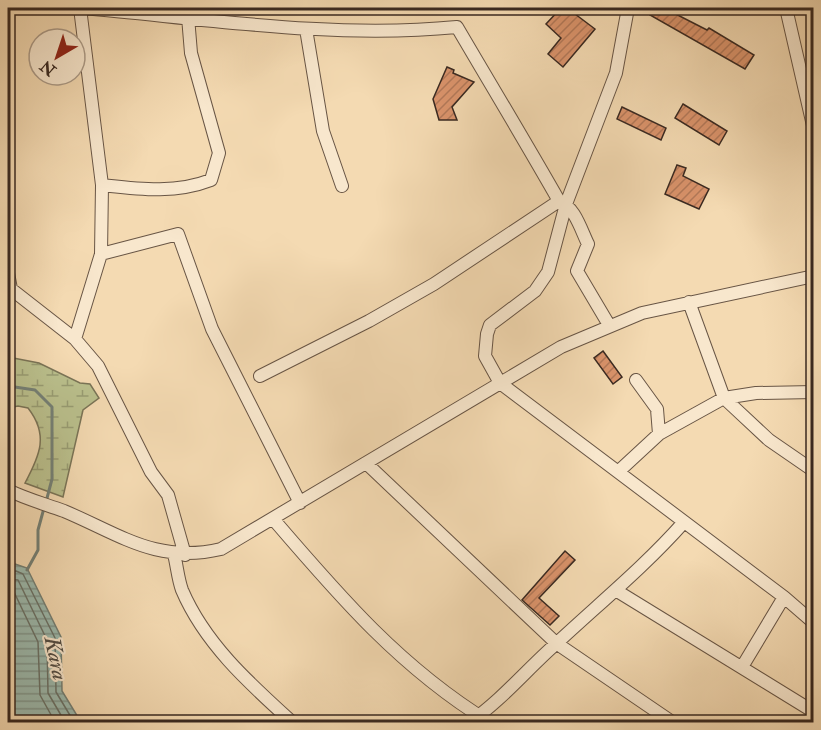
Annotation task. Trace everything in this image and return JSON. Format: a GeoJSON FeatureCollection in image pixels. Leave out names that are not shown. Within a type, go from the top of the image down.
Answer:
{"type":"FeatureCollection","features":[{"type":"Feature","properties":{"kind":"street"},"geometry":{"type":"LineString","coordinates":[[75,339],[101,254],[102,185],[82,8],[306,29],[405,32],[457,27],[588,244],[577,271],[609,325]]}},
{"type":"Feature","properties":{"kind":"street"},"geometry":{"type":"LineString","coordinates":[[628,8],[616,73],[563,202],[555,251],[540,284],[524,301],[490,326],[485,356],[500,383],[620,471],[784,597],[813,624]]}},
{"type":"Feature","properties":{"kind":"street"},"geometry":{"type":"LineString","coordinates":[[786,8],[813,130]]}},
{"type":"Feature","properties":{"kind":"street"},"geometry":{"type":"LineString","coordinates":[[102,185],[160,190],[193,187],[211,180],[219,153],[190,53],[188,17]]}},
{"type":"Feature","properties":{"kind":"street"},"geometry":{"type":"LineString","coordinates":[[306,29],[323,131],[342,186]]}},
{"type":"Feature","properties":{"kind":"street"},"geometry":{"type":"LineString","coordinates":[[260,376],[369,321],[435,284],[563,202]]}},
{"type":"Feature","properties":{"kind":"street"},"geometry":{"type":"LineString","coordinates":[[101,254],[178,234],[212,329],[300,503]]}},
{"type":"Feature","properties":{"kind":"street"},"geometry":{"type":"LineString","coordinates":[[8,273],[11,289],[75,339],[98,366],[151,472],[168,495],[179,554],[182,589],[204,632],[246,680],[292,723]]}},
{"type":"Feature","properties":{"kind":"street"},"geometry":{"type":"LineString","coordinates":[[11,492],[65,512],[122,540],[179,554],[222,549],[561,347],[642,313],[813,276]]}},
{"type":"Feature","properties":{"kind":"street"},"geometry":{"type":"LineString","coordinates":[[689,302],[724,398],[769,440],[813,471]]}},
{"type":"Feature","properties":{"kind":"street"},"geometry":{"type":"LineString","coordinates":[[636,380],[657,409],[659,434]]}},
{"type":"Feature","properties":{"kind":"street"},"geometry":{"type":"LineString","coordinates":[[620,471],[659,434],[724,398],[756,393],[813,392]]}},
{"type":"Feature","properties":{"kind":"street"},"geometry":{"type":"LineString","coordinates":[[366,463],[556,643],[672,723]]}},
{"type":"Feature","properties":{"kind":"street"},"geometry":{"type":"LineString","coordinates":[[274,520],[333,589],[397,655],[479,720],[556,643],[652,559],[684,522]]}},
{"type":"Feature","properties":{"kind":"street"},"geometry":{"type":"LineString","coordinates":[[617,591],[813,712]]}},
{"type":"Feature","properties":{"kind":"street"},"geometry":{"type":"LineString","coordinates":[[742,667],[784,597]]}},
{"type":"Feature","properties":{"kind":"green space"},"geometry":{"type":"Polygon","coordinates":[[[8,357],[39,363],[80,383],[90,384],[99,398],[83,410],[63,497],[25,483],[38,454],[40,436],[35,418],[28,408],[18,406],[8,408],[8,357]]]}},
{"type":"Feature","properties":{"kind":"water","name":"Kara"},"geometry":{"type":"Polygon","coordinates":[[[15,564],[27,568],[61,637],[62,691],[81,722],[8,722],[8,567],[15,564]]]}},
{"type":"Feature","properties":{"kind":"building"},"geometry":{"type":"Polygon","coordinates":[[[561,8],[567,8],[595,29],[563,67],[548,54],[561,38],[546,24],[561,8]]]}},
{"type":"Feature","properties":{"kind":"building"},"geometry":{"type":"Polygon","coordinates":[[[654,8],[664,8],[707,30],[709,28],[754,55],[745,69],[650,15],[654,8]]]}},
{"type":"Feature","properties":{"kind":"building"},"geometry":{"type":"Polygon","coordinates":[[[447,67],[454,70],[453,73],[474,82],[452,107],[457,120],[439,120],[433,99],[447,67]]]}},
{"type":"Feature","properties":{"kind":"building"},"geometry":{"type":"Polygon","coordinates":[[[683,104],[727,131],[719,145],[675,118],[683,104]]]}},
{"type":"Feature","properties":{"kind":"building"},"geometry":{"type":"Polygon","coordinates":[[[622,107],[666,128],[661,140],[617,119],[622,107]]]}},
{"type":"Feature","properties":{"kind":"building"},"geometry":{"type":"Polygon","coordinates":[[[677,165],[686,168],[683,176],[709,189],[699,209],[665,194],[677,165]]]}},
{"type":"Feature","properties":{"kind":"building"},"geometry":{"type":"Polygon","coordinates":[[[603,351],[622,377],[613,384],[594,358],[603,351]]]}},
{"type":"Feature","properties":{"kind":"building"},"geometry":{"type":"Polygon","coordinates":[[[565,551],[575,560],[539,598],[559,616],[550,625],[522,600],[565,551]]]}},
{"type":"Feature","properties":{"kind":"waterway"},"geometry":{"type":"LineString","coordinates":[[8,386],[35,390],[52,407],[52,479],[46,502]]}},
{"type":"Feature","properties":{"kind":"waterway"},"geometry":{"type":"LineString","coordinates":[[27,570],[38,550],[38,530],[44,508]]}}]}
